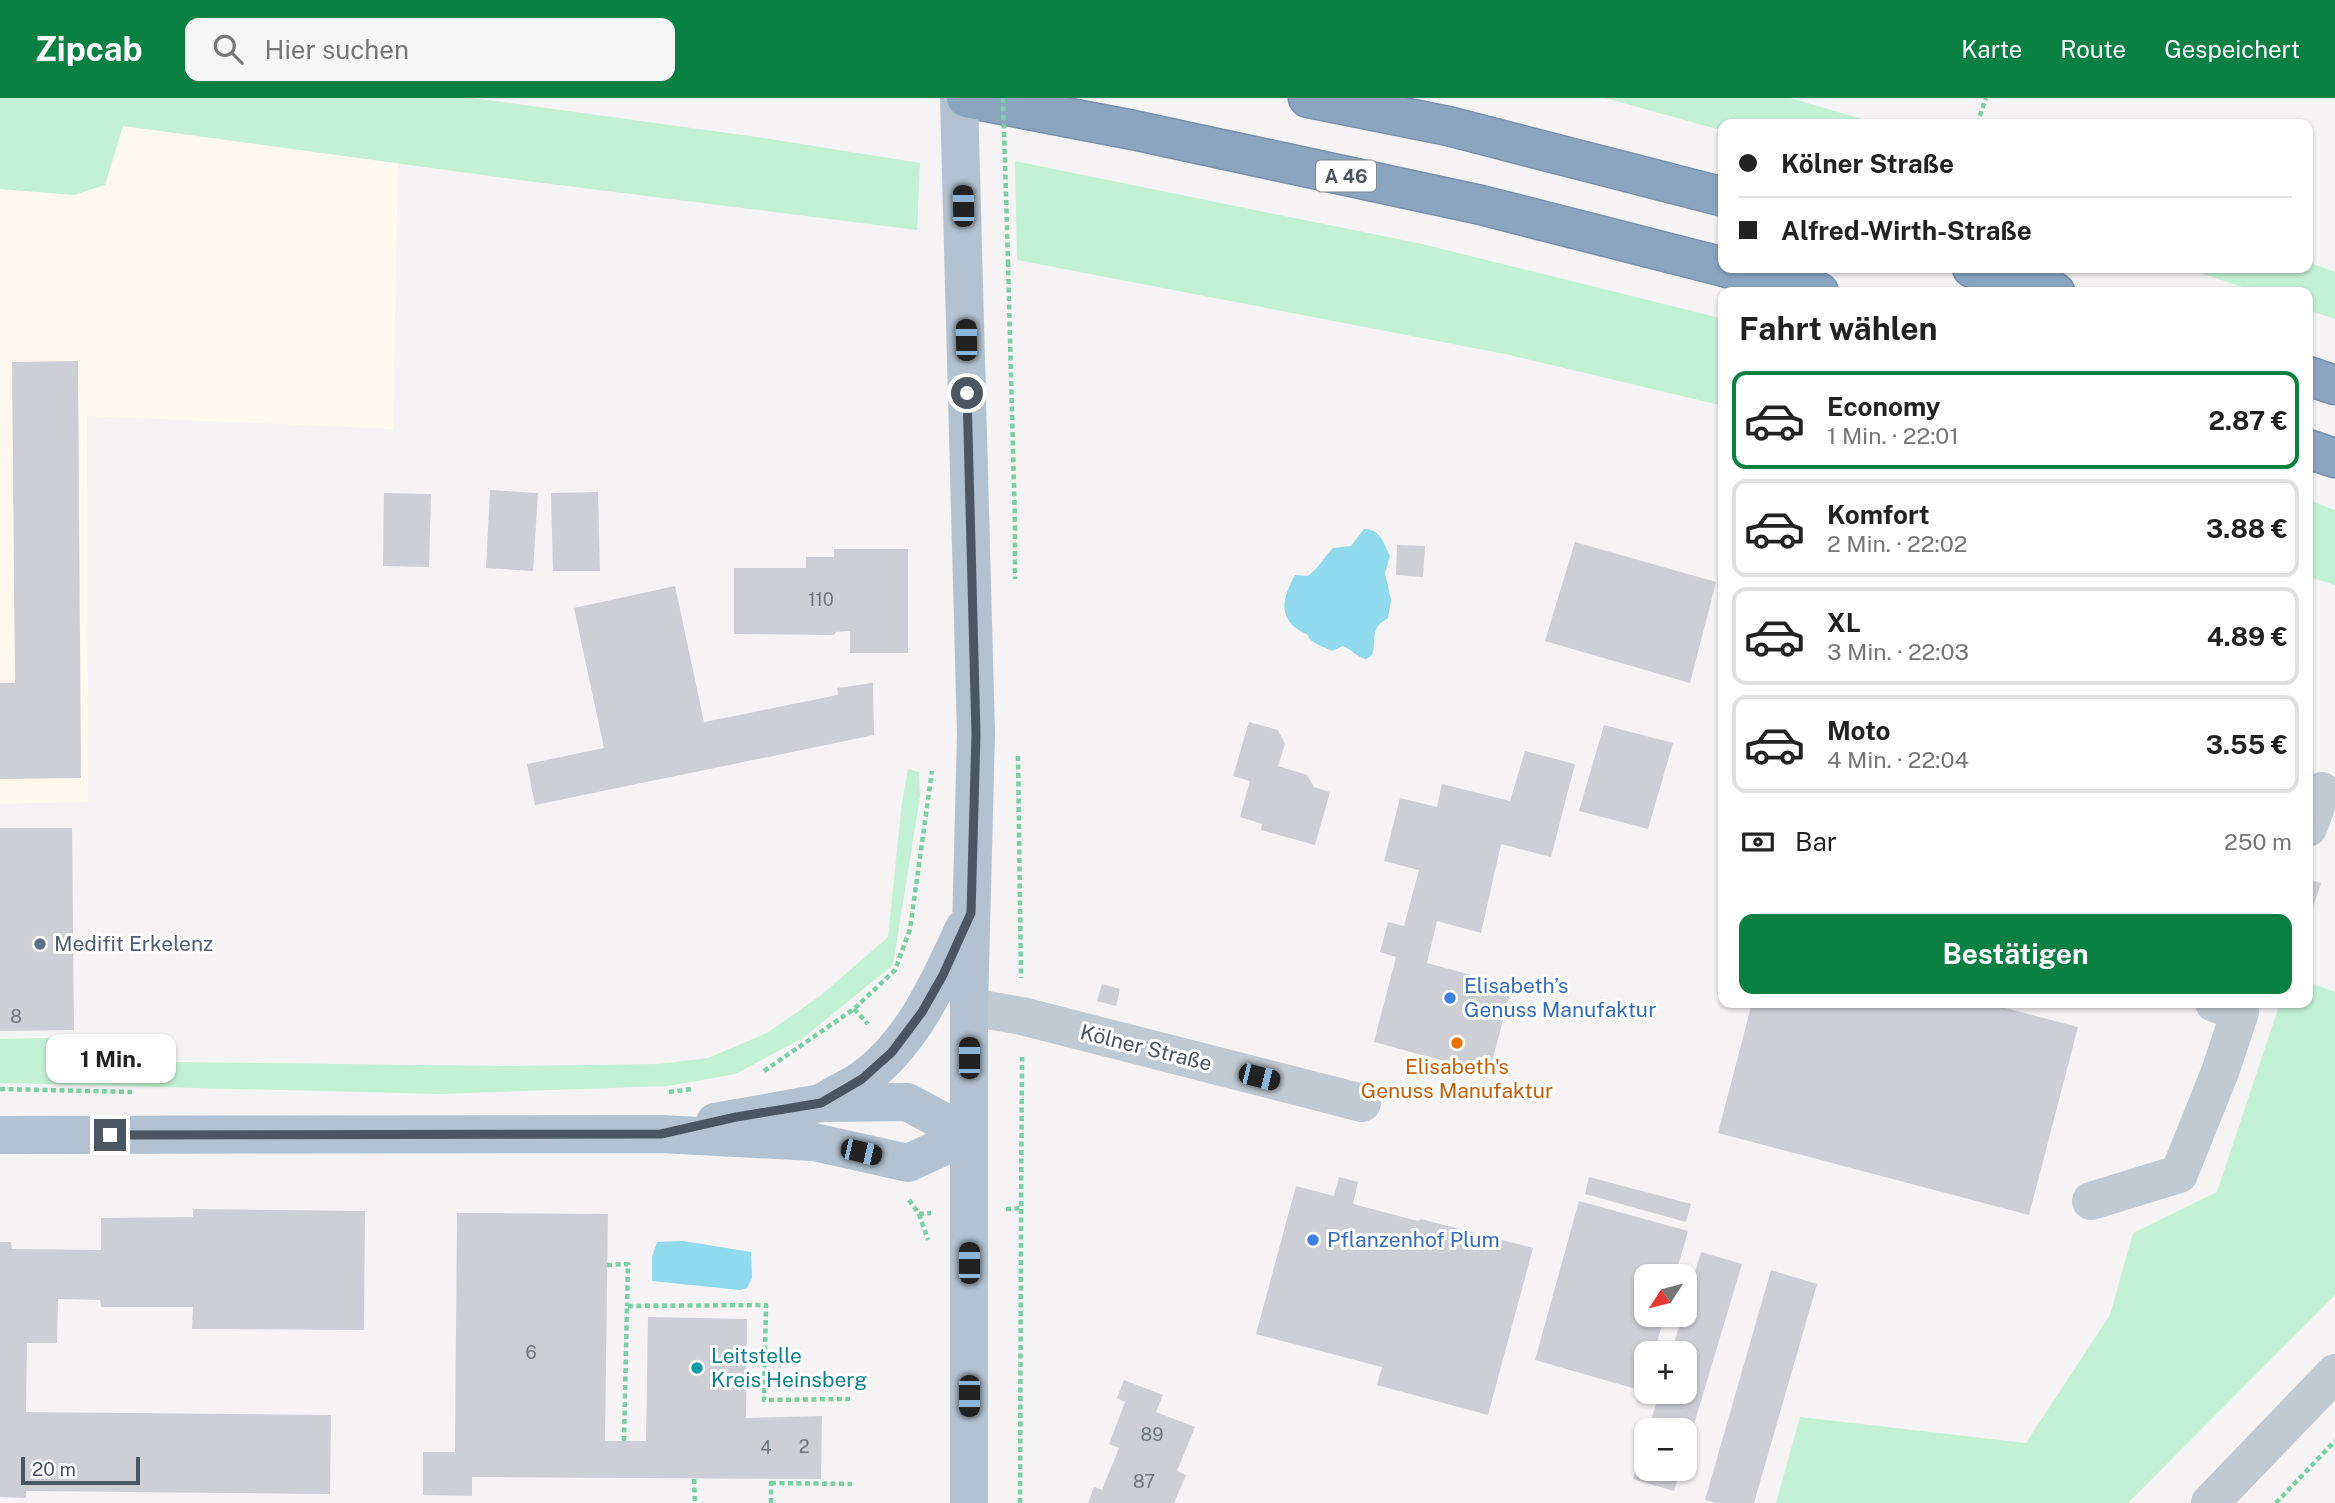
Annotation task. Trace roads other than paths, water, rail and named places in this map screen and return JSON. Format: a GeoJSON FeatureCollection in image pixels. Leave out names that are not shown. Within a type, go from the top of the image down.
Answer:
{"type":"FeatureCollection","features":[{"type":"Feature","properties":{"kind":"highway","name":"A 46"},"geometry":{"type":"LineString","coordinates":[[966,98],[1133,130],[1481,205],[1718,265]]}},
{"type":"Feature","properties":{"kind":"highway"},"geometry":{"type":"LineString","coordinates":[[1308,98],[1448,126],[1718,195]]}},
{"type":"Feature","properties":{"kind":"highway","name":"A 46"},"geometry":{"type":"LineString","coordinates":[[1748,273],[1800,287]]}},
{"type":"Feature","properties":{"kind":"highway"},"geometry":{"type":"LineString","coordinates":[[1989,273],[2038,287]]}},
{"type":"Feature","properties":{"kind":"highway"},"geometry":{"type":"LineString","coordinates":[[2313,378],[2335,386]]}},
{"type":"Feature","properties":{"kind":"highway"},"geometry":{"type":"LineString","coordinates":[[2313,451],[2335,458]]}},
{"type":"Feature","properties":{"kind":"main road"},"geometry":{"type":"LineString","coordinates":[[960,98],[976,734],[969,1007],[969,1503]]}},
{"type":"Feature","properties":{"kind":"main road"},"geometry":{"type":"LineString","coordinates":[[821,1103],[862,1079],[892,1052],[922,1012],[943,975],[971,913]]}},
{"type":"Feature","properties":{"kind":"main road"},"geometry":{"type":"LineString","coordinates":[[661,1134],[736,1117],[821,1103],[907,1101],[969,1135]]}},
{"type":"Feature","properties":{"kind":"main road"},"geometry":{"type":"LineString","coordinates":[[0,1135],[661,1134],[814,1142],[908,1163],[969,1135]]}},
{"type":"Feature","properties":{"kind":"street"},"geometry":{"type":"LineString","coordinates":[[2313,815],[2322,791]]}},
{"type":"Feature","properties":{"kind":"street","name":"Kölner Straße"},"geometry":{"type":"LineString","coordinates":[[969,1007],[1022,1016],[1362,1103]]}},
{"type":"Feature","properties":{"kind":"street"},"geometry":{"type":"LineString","coordinates":[[2091,1201],[2179,1174],[2220,1072],[2232,1008]]}},
{"type":"Feature","properties":{"kind":"street"},"geometry":{"type":"LineString","coordinates":[[2210,1503],[2335,1373]]}},
{"type":"Feature","properties":{"kind":"water"},"geometry":{"type":"Polygon","coordinates":[[[1364,529],[1378,534],[1390,556],[1385,573],[1391,600],[1388,618],[1378,626],[1372,655],[1366,659],[1343,646],[1332,651],[1314,642],[1289,621],[1284,608],[1287,592],[1295,575],[1308,576],[1333,548],[1351,546],[1364,529]]]}},
{"type":"Feature","properties":{"kind":"water"},"geometry":{"type":"Polygon","coordinates":[[[683,1241],[751,1252],[752,1278],[747,1288],[740,1290],[652,1281],[652,1257],[657,1242],[683,1241]]]}},
{"type":"Feature","properties":{"kind":"place","name":"Medifit Erkelenz"},"geometry":{"type":"Point","coordinates":[40,944]}},
{"type":"Feature","properties":{"kind":"place","name":"Elisabeth’s Genuss Manufaktur"},"geometry":{"type":"Point","coordinates":[1450,998]}},
{"type":"Feature","properties":{"kind":"place","name":"Elisabeth's Genuss Manufaktur"},"geometry":{"type":"Point","coordinates":[1457,1043]}},
{"type":"Feature","properties":{"kind":"place","name":"Pflanzenhof Plum"},"geometry":{"type":"Point","coordinates":[1313,1240]}},
{"type":"Feature","properties":{"kind":"place","name":"Leitstelle Kreis Heinsberg"},"geometry":{"type":"Point","coordinates":[697,1368]}}]}
